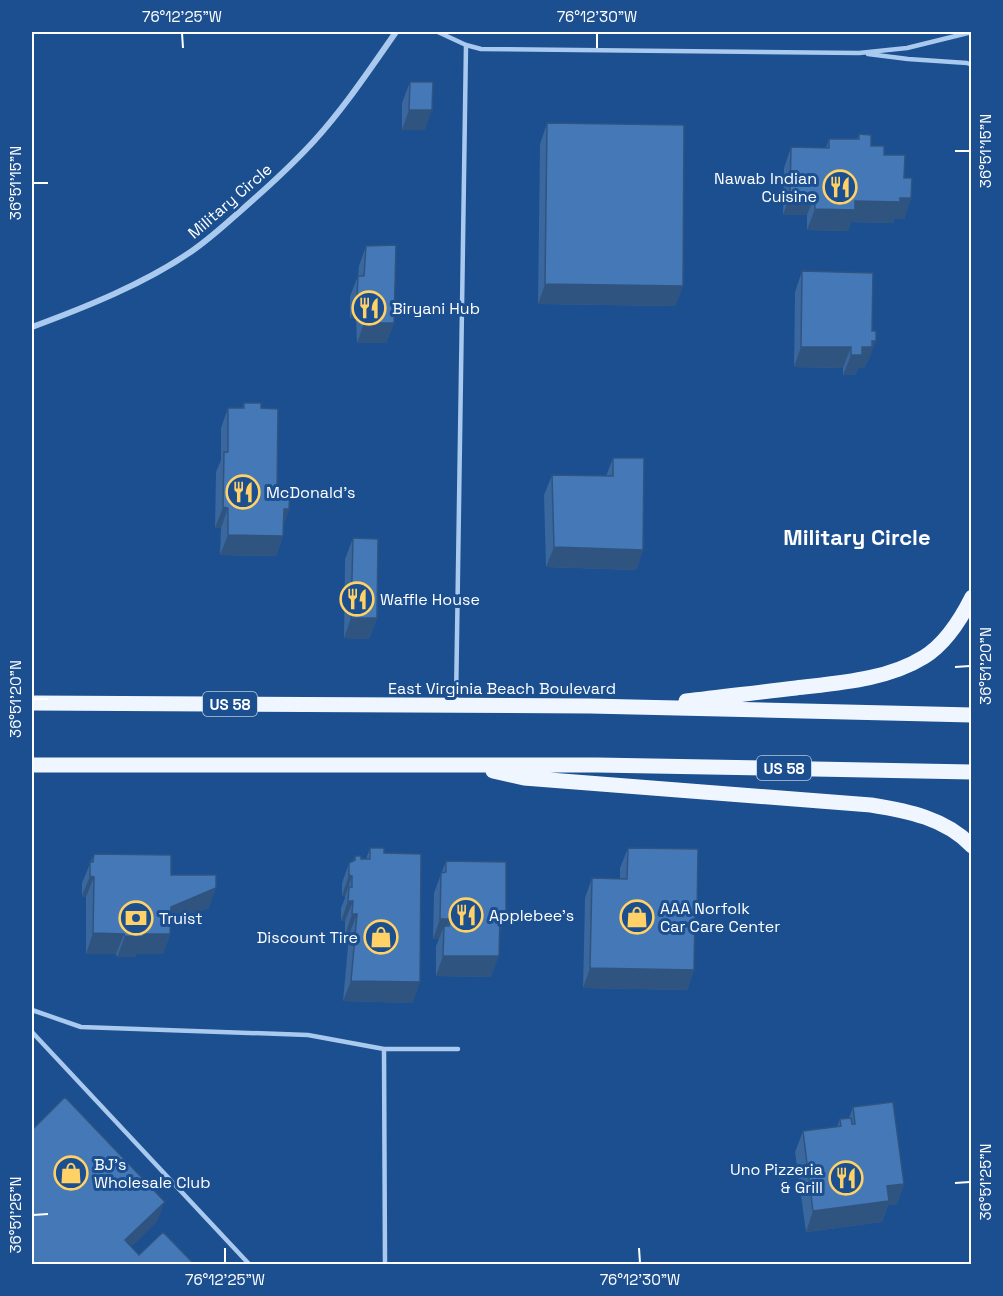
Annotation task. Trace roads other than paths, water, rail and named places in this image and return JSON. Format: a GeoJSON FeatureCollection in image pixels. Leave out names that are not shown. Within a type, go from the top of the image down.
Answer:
{"type":"FeatureCollection","features":[{"type":"Feature","properties":{"kind":"main road"},"geometry":{"type":"LineString","coordinates":[[633,707],[839,683],[904,668],[926,656],[947,636],[972,597]]}},
{"type":"Feature","properties":{"kind":"main road","name":"East Virginia Beach Boulevard"},"geometry":{"type":"LineString","coordinates":[[32,703],[633,707],[972,715]]}},
{"type":"Feature","properties":{"kind":"main road","name":"US 58"},"geometry":{"type":"LineString","coordinates":[[32,765],[597,765],[972,772]]}},
{"type":"Feature","properties":{"kind":"main road"},"geometry":{"type":"LineString","coordinates":[[464,765],[524,778],[871,805],[928,818],[949,829],[972,846]]}},
{"type":"Feature","properties":{"kind":"street","name":"Military Circle"},"geometry":{"type":"LineString","coordinates":[[32,327],[118,292],[172,263],[221,229],[284,172],[316,139],[352,94],[396,32]]}},
{"type":"Feature","properties":{"kind":"lane"},"geometry":{"type":"LineString","coordinates":[[438,32],[481,49],[859,52],[907,48],[972,32]]}},
{"type":"Feature","properties":{"kind":"lane"},"geometry":{"type":"LineString","coordinates":[[456,706],[466,45]]}},
{"type":"Feature","properties":{"kind":"lane"},"geometry":{"type":"LineString","coordinates":[[859,52],[972,65]]}},
{"type":"Feature","properties":{"kind":"lane"},"geometry":{"type":"LineString","coordinates":[[32,1010],[81,1028],[308,1035],[384,1049],[458,1049]]}},
{"type":"Feature","properties":{"kind":"lane"},"geometry":{"type":"LineString","coordinates":[[32,1032],[249,1264]]}},
{"type":"Feature","properties":{"kind":"lane"},"geometry":{"type":"LineString","coordinates":[[384,1049],[385,1264]]}},
{"type":"Feature","properties":{"kind":"place","name":"Nawab Indian Cuisine"},"geometry":{"type":"Point","coordinates":[840,187]}},
{"type":"Feature","properties":{"kind":"place","name":"Biryani Hub"},"geometry":{"type":"Point","coordinates":[369,308]}},
{"type":"Feature","properties":{"kind":"place","name":"McDonald's"},"geometry":{"type":"Point","coordinates":[243,492]}},
{"type":"Feature","properties":{"kind":"place","name":"Waffle House"},"geometry":{"type":"Point","coordinates":[357,599]}},
{"type":"Feature","properties":{"kind":"place","name":"Applebee's"},"geometry":{"type":"Point","coordinates":[466,915]}},
{"type":"Feature","properties":{"kind":"place","name":"AAA Norfolk Car Care Center"},"geometry":{"type":"Point","coordinates":[637,917]}},
{"type":"Feature","properties":{"kind":"place","name":"Truist"},"geometry":{"type":"Point","coordinates":[136,918]}},
{"type":"Feature","properties":{"kind":"place","name":"Discount Tire"},"geometry":{"type":"Point","coordinates":[381,937]}},
{"type":"Feature","properties":{"kind":"place","name":"BJ's Wholesale Club"},"geometry":{"type":"Point","coordinates":[71,1173]}},
{"type":"Feature","properties":{"kind":"place","name":"Uno Pizzeria & Grill"},"geometry":{"type":"Point","coordinates":[846,1178]}},
{"type":"Feature","properties":{"kind":"district","name":"Military Circle"},"geometry":{"type":"Point","coordinates":[857,537]}}]}
